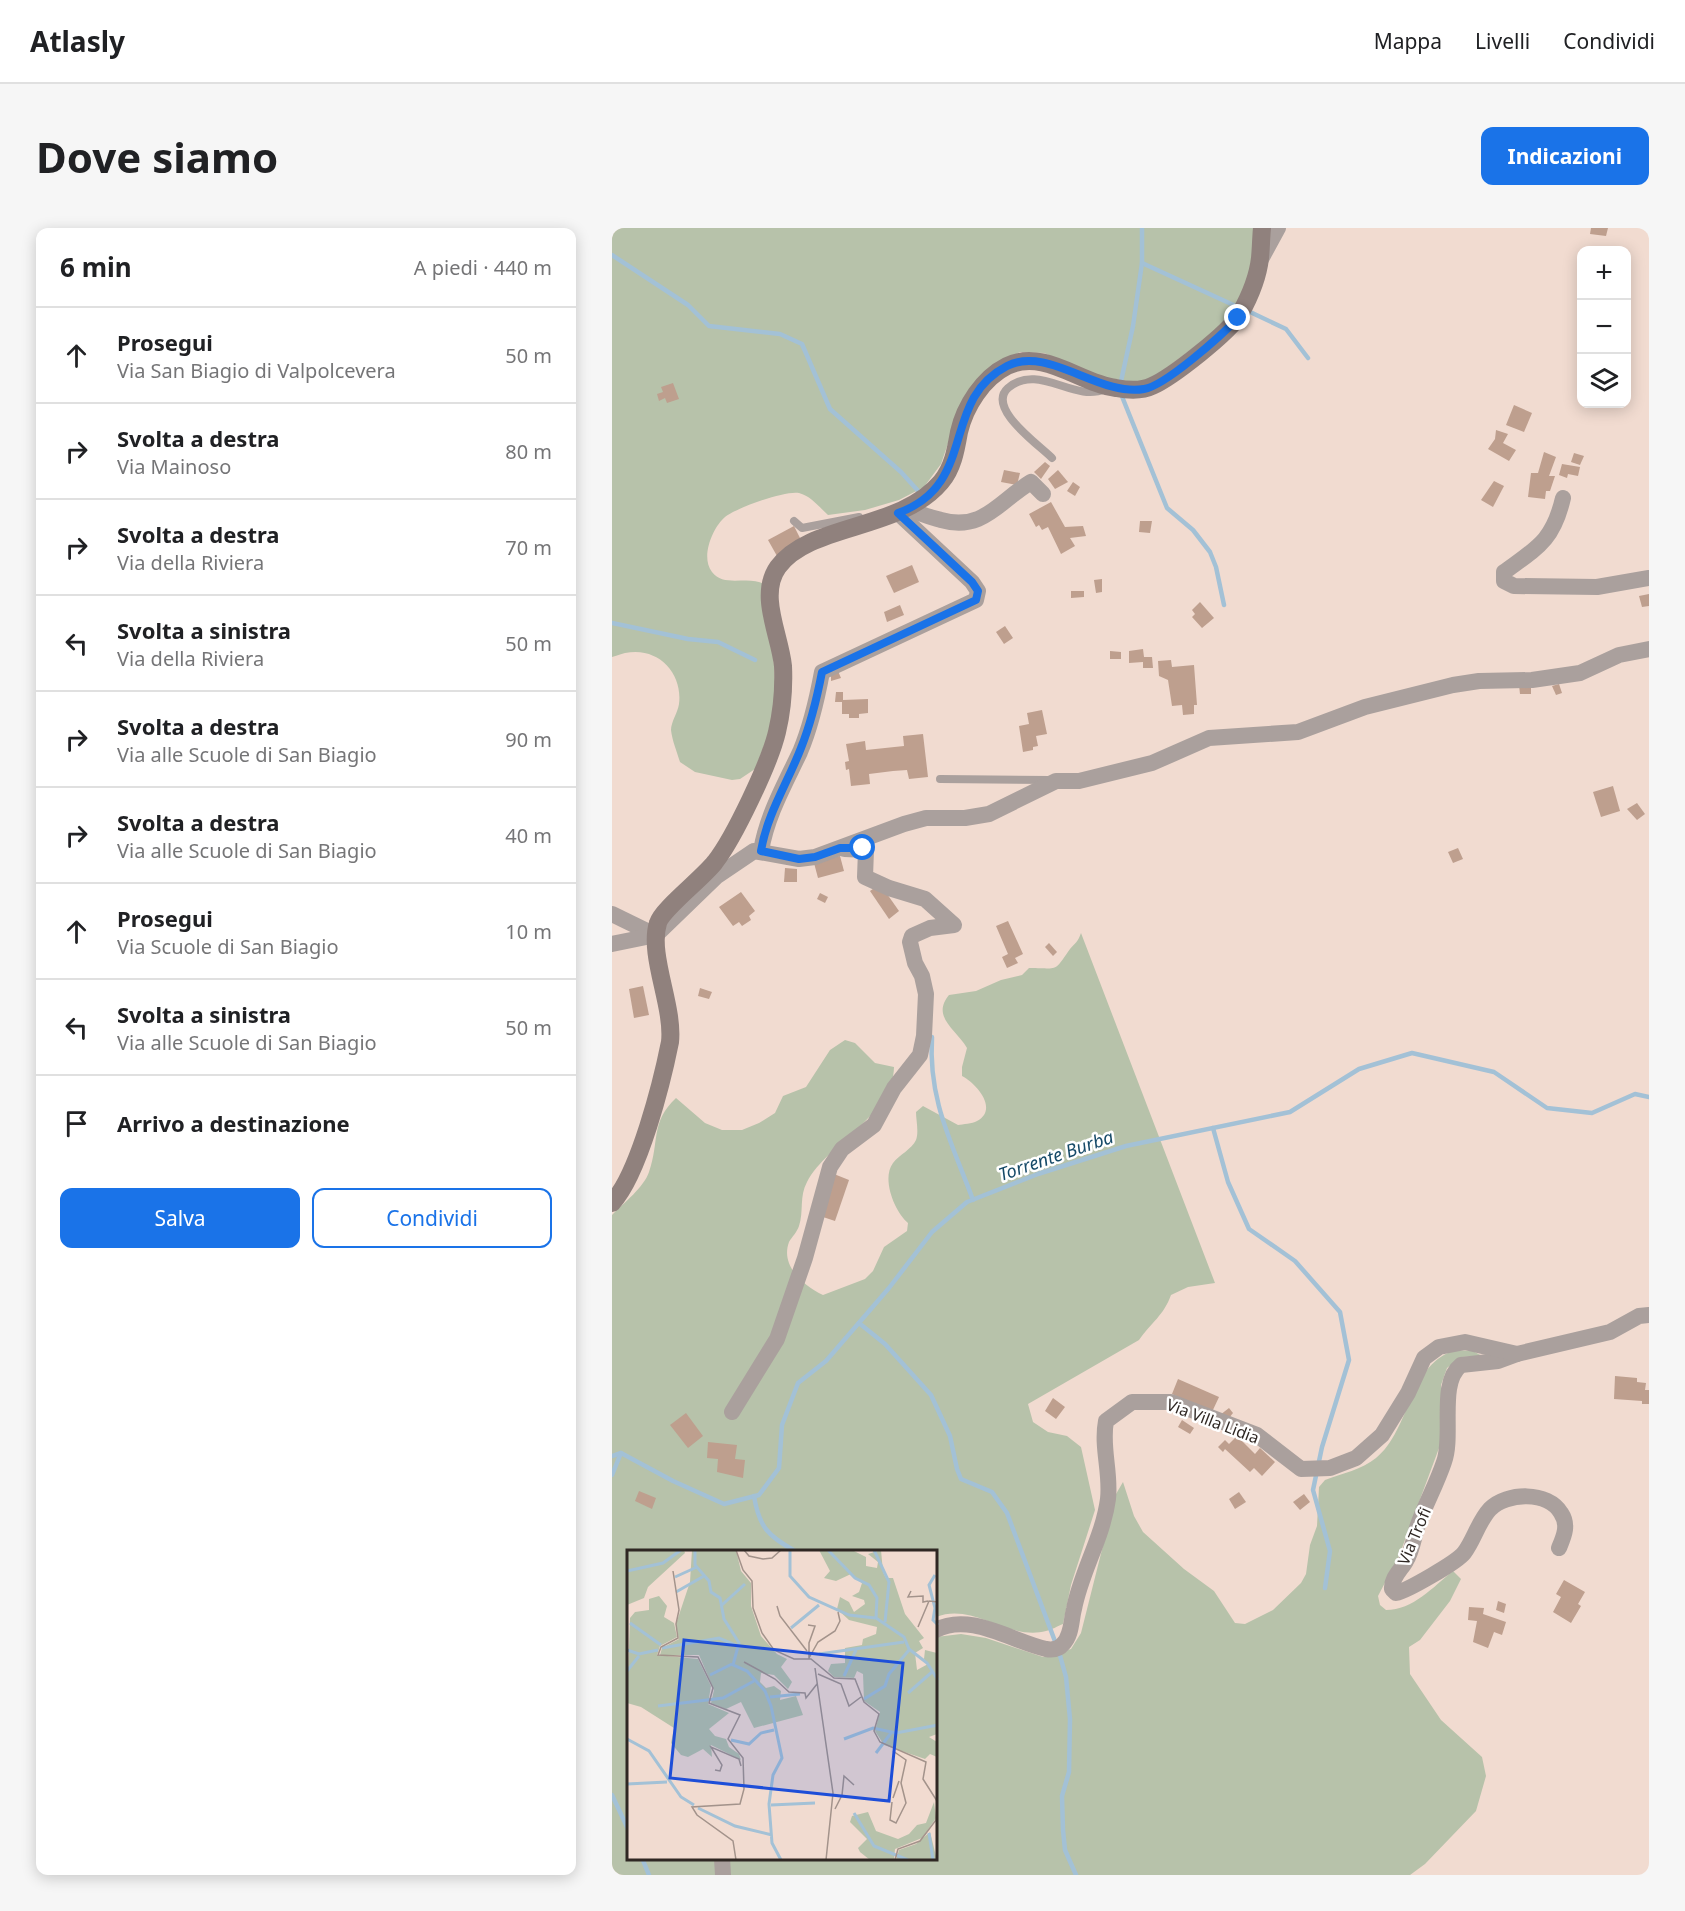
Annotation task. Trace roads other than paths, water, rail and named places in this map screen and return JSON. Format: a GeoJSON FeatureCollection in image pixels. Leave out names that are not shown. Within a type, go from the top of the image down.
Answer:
{"type":"FeatureCollection","features":[{"type":"Feature","properties":{"kind":"street"},"geometry":{"type":"LineString","coordinates":[[1260,261],[1262,228]]}},
{"type":"Feature","properties":{"kind":"street"},"geometry":{"type":"LineString","coordinates":[[612,1203],[626,1185],[636,1161],[670,1042],[671,1027],[656,935],[659,919],[716,861],[760,775],[777,734],[783,694],[783,665],[770,601],[774,575],[790,555],[808,544],[897,513],[943,481],[953,459],[969,405],[993,375],[1009,365],[1040,361],[1111,388],[1144,389],[1159,382],[1222,336],[1238,318],[1260,261],[1278,228]]}},
{"type":"Feature","properties":{"kind":"street"},"geometry":{"type":"LineString","coordinates":[[897,513],[920,514],[963,525],[983,518],[1031,482],[1042,494]]}},
{"type":"Feature","properties":{"kind":"street"},"geometry":{"type":"LineString","coordinates":[[1563,498],[1557,523],[1542,545],[1504,572],[1504,581],[1514,586],[1597,587],[1649,578]]}},
{"type":"Feature","properties":{"kind":"street"},"geometry":{"type":"LineString","coordinates":[[761,851],[764,831],[815,708],[822,672],[976,600],[978,591],[972,582],[897,513]]}},
{"type":"Feature","properties":{"kind":"street"},"geometry":{"type":"LineString","coordinates":[[612,944],[656,935],[733,863],[746,854],[761,851],[799,859],[815,857],[926,818],[965,818],[989,814],[1056,781],[1079,781],[1152,763],[1209,738],[1298,732],[1365,707],[1453,685],[1479,681],[1532,680],[1580,673],[1619,655],[1649,649]]}},
{"type":"Feature","properties":{"kind":"street"},"geometry":{"type":"LineString","coordinates":[[732,1412],[777,1339],[805,1258],[830,1167],[842,1149],[874,1125],[894,1088],[920,1055],[924,1036],[926,994],[922,976],[915,963],[910,942],[912,936],[930,928],[954,925],[925,898],[889,888],[865,876],[866,850],[840,848]]}},
{"type":"Feature","properties":{"kind":"street"},"geometry":{"type":"LineString","coordinates":[[612,914],[656,935]]}},
{"type":"Feature","properties":{"kind":"street","name":"Via Villa Lidia"},"geometry":{"type":"LineString","coordinates":[[938,1629],[948,1623],[966,1622],[1046,1649],[1054,1650],[1063,1644],[1070,1632],[1074,1606],[1108,1500],[1109,1469],[1104,1441],[1106,1421],[1132,1402],[1171,1402],[1257,1435],[1301,1469],[1316,1471],[1344,1464],[1371,1447],[1382,1435],[1408,1393],[1424,1358],[1431,1352],[1447,1345],[1466,1341],[1517,1354],[1610,1332],[1639,1316],[1649,1315]]}},
{"type":"Feature","properties":{"kind":"street","name":"Via Trofi"},"geometry":{"type":"LineString","coordinates":[[1517,1354],[1498,1361],[1461,1365],[1455,1372],[1448,1392],[1450,1436],[1446,1457],[1419,1522],[1408,1559],[1394,1579],[1392,1589],[1396,1593],[1408,1590],[1463,1555],[1491,1508],[1513,1498],[1542,1499],[1559,1509],[1566,1525],[1565,1534],[1558,1548]]}},
{"type":"Feature","properties":{"kind":"street"},"geometry":{"type":"LineString","coordinates":[[722,1860],[723,1875]]}},
{"type":"Feature","properties":{"kind":"lane"},"geometry":{"type":"LineString","coordinates":[[1052,458],[1006,415],[1002,403],[1005,391],[1015,383],[1027,380],[1046,380],[1084,393],[1096,393],[1111,388]]}},
{"type":"Feature","properties":{"kind":"lane"},"geometry":{"type":"LineString","coordinates":[[794,521],[802,528],[865,515],[897,513]]}},
{"type":"Feature","properties":{"kind":"lane"},"geometry":{"type":"LineString","coordinates":[[940,779],[1056,781]]}},
{"type":"Feature","properties":{"kind":"waterway"},"geometry":{"type":"LineString","coordinates":[[1120,386],[1133,326],[1142,263],[1142,228]]}},
{"type":"Feature","properties":{"kind":"waterway"},"geometry":{"type":"LineString","coordinates":[[612,255],[688,305],[709,326],[780,334],[802,344],[830,409],[901,472],[920,493]]}},
{"type":"Feature","properties":{"kind":"waterway"},"geometry":{"type":"LineString","coordinates":[[1142,263],[1240,308]]}},
{"type":"Feature","properties":{"kind":"waterway"},"geometry":{"type":"LineString","coordinates":[[1248,311],[1286,329],[1308,358]]}},
{"type":"Feature","properties":{"kind":"waterway"},"geometry":{"type":"LineString","coordinates":[[1121,394],[1167,508],[1193,530],[1210,552],[1216,567],[1224,605]]}},
{"type":"Feature","properties":{"kind":"waterway"},"geometry":{"type":"LineString","coordinates":[[612,623],[688,639],[718,642],[755,660]]}},
{"type":"Feature","properties":{"kind":"waterway"},"geometry":{"type":"LineString","coordinates":[[932,1037],[934,1081],[943,1121],[973,1200]]}},
{"type":"Feature","properties":{"kind":"waterway","name":"Torrente Burba"},"geometry":{"type":"LineString","coordinates":[[612,1456],[621,1453],[673,1481],[724,1504],[759,1495],[779,1468],[782,1425],[798,1383],[826,1361],[889,1288],[932,1232],[967,1202],[1038,1174],[1126,1146],[1290,1112],[1359,1069],[1412,1053],[1494,1072],[1547,1108],[1592,1113],[1635,1094],[1649,1097]]}},
{"type":"Feature","properties":{"kind":"waterway"},"geometry":{"type":"LineString","coordinates":[[1213,1128],[1228,1182],[1249,1229],[1295,1261],[1340,1312],[1349,1360],[1322,1447],[1313,1490],[1330,1551],[1325,1588]]}},
{"type":"Feature","properties":{"kind":"waterway"},"geometry":{"type":"LineString","coordinates":[[859,1323],[885,1344],[931,1395],[950,1436],[961,1479],[992,1492],[1007,1513],[1056,1644]]}},
{"type":"Feature","properties":{"kind":"waterway"},"geometry":{"type":"LineString","coordinates":[[612,1475],[621,1453]]}},
{"type":"Feature","properties":{"kind":"waterway"},"geometry":{"type":"LineString","coordinates":[[754,1496],[759,1516],[766,1530],[793,1550]]}},
{"type":"Feature","properties":{"kind":"waterway"},"geometry":{"type":"LineString","coordinates":[[1059,1652],[1066,1677],[1070,1719],[1069,1772],[1062,1796],[1063,1830],[1065,1850],[1076,1875]]}},
{"type":"Feature","properties":{"kind":"waterway"},"geometry":{"type":"LineString","coordinates":[[612,1795],[627,1827]]}},
{"type":"Feature","properties":{"kind":"waterway"},"geometry":{"type":"LineString","coordinates":[[643,1860],[649,1875]]}}]}
